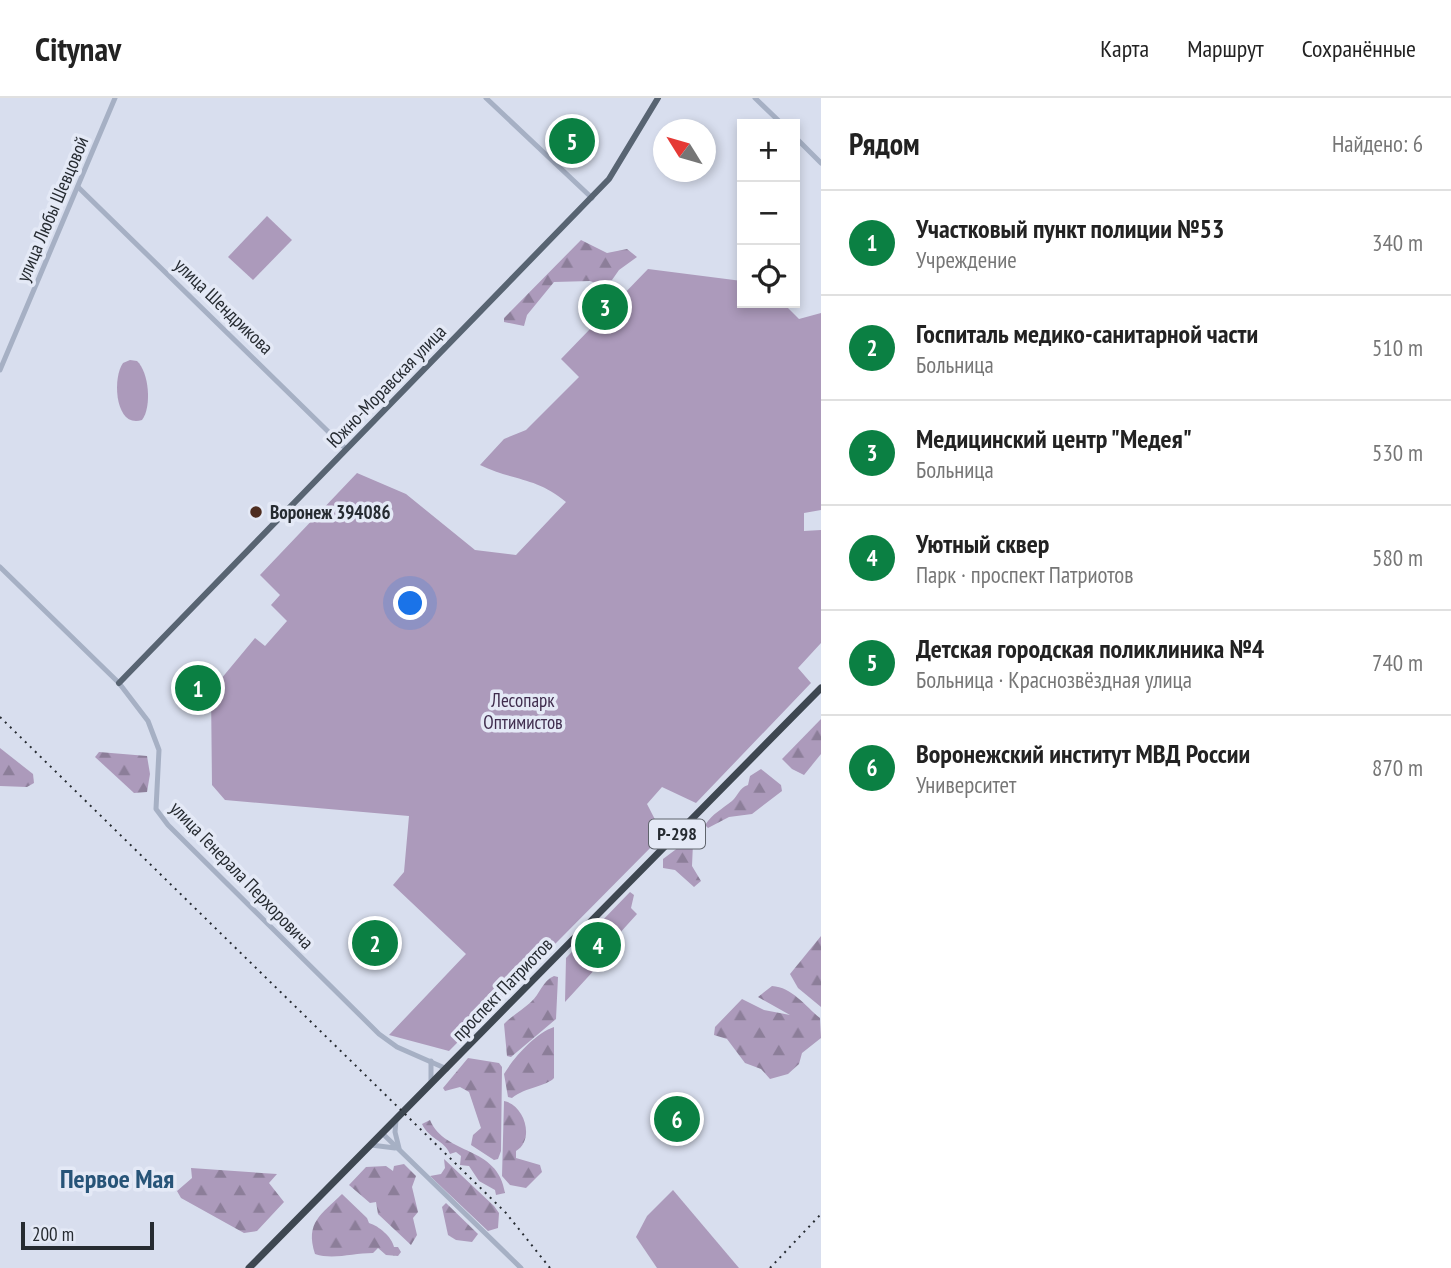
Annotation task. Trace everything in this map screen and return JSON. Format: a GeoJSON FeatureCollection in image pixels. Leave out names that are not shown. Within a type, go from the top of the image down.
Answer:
{"type":"FeatureCollection","features":[{"type":"Feature","properties":{"kind":"highway","name":"проспект Патриотов"},"geometry":{"type":"LineString","coordinates":[[382,1133],[821,688]]}},
{"type":"Feature","properties":{"kind":"highway","name":"Р-298"},"geometry":{"type":"LineString","coordinates":[[249,1268],[382,1133]]}},
{"type":"Feature","properties":{"kind":"main road","name":"Южно-Моравская улица"},"geometry":{"type":"LineString","coordinates":[[119,683],[592,198],[613,174],[658,98]]}},
{"type":"Feature","properties":{"kind":"street","name":"улица Любы Шевцовой"},"geometry":{"type":"LineString","coordinates":[[0,370],[116,98]]}},
{"type":"Feature","properties":{"kind":"street"},"geometry":{"type":"LineString","coordinates":[[486,98],[592,198]]}},
{"type":"Feature","properties":{"kind":"street"},"geometry":{"type":"LineString","coordinates":[[754,98],[777,119]]}},
{"type":"Feature","properties":{"kind":"street"},"geometry":{"type":"LineString","coordinates":[[800,141],[820,159]]}},
{"type":"Feature","properties":{"kind":"street","name":"улица Шендрикова"},"geometry":{"type":"LineString","coordinates":[[78,187],[346,449]]}},
{"type":"Feature","properties":{"kind":"street","name":"улица Генерала Перхоровича"},"geometry":{"type":"LineString","coordinates":[[0,567],[135,701],[154,733],[159,750],[156,810],[168,825],[379,1034],[397,1046],[447,1069]]}},
{"type":"Feature","properties":{"kind":"street"},"geometry":{"type":"LineString","coordinates":[[430,1086],[431,1061]]}},
{"type":"Feature","properties":{"kind":"street"},"geometry":{"type":"LineString","coordinates":[[396,1119],[395,1132],[401,1151]]}},
{"type":"Feature","properties":{"kind":"street"},"geometry":{"type":"LineString","coordinates":[[382,1133],[522,1268]]}},
{"type":"Feature","properties":{"kind":"street"},"geometry":{"type":"LineString","coordinates":[[371,1145],[388,1146],[401,1151]]}},
{"type":"Feature","properties":{"kind":"green space"},"geometry":{"type":"Polygon","coordinates":[[[267,216],[292,240],[253,280],[228,257],[267,216]]]}},
{"type":"Feature","properties":{"kind":"green space"},"geometry":{"type":"Polygon","coordinates":[[[581,240],[607,253],[627,249],[637,257],[619,270],[612,280],[598,284],[590,281],[554,282],[527,315],[524,326],[504,322],[504,318],[581,240]]]}},
{"type":"Feature","properties":{"kind":"green space","name":"Лесопарк Оптимистов"},"geometry":{"type":"Polygon","coordinates":[[[648,269],[737,280],[737,308],[788,308],[799,319],[821,313],[821,510],[804,513],[804,531],[821,530],[821,643],[798,668],[811,683],[696,803],[662,787],[647,804],[663,835],[449,1051],[389,1035],[466,954],[393,885],[404,872],[409,816],[225,800],[212,785],[211,691],[255,638],[265,646],[287,621],[271,605],[280,595],[260,575],[357,473],[406,494],[475,550],[516,555],[566,502],[545,488],[480,465],[504,439],[526,430],[579,377],[561,359],[648,269]]]}},
{"type":"Feature","properties":{"kind":"green space"},"geometry":{"type":"Polygon","coordinates":[[[137,361],[141,366],[146,381],[148,399],[142,420],[133,421],[126,417],[118,400],[120,370],[123,363],[137,361]]]}},
{"type":"Feature","properties":{"kind":"green space"},"geometry":{"type":"Polygon","coordinates":[[[821,719],[821,754],[804,775],[792,769],[782,759],[821,719]]]}},
{"type":"Feature","properties":{"kind":"green space"},"geometry":{"type":"Polygon","coordinates":[[[0,748],[33,774],[34,783],[27,787],[0,786],[0,748]]]}},
{"type":"Feature","properties":{"kind":"green space"},"geometry":{"type":"Polygon","coordinates":[[[99,752],[147,756],[150,774],[147,792],[134,793],[95,757],[99,752]]]}},
{"type":"Feature","properties":{"kind":"green space"},"geometry":{"type":"Polygon","coordinates":[[[761,769],[781,785],[782,791],[752,814],[729,817],[708,828],[705,825],[711,817],[732,801],[748,785],[750,776],[761,769]]]}},
{"type":"Feature","properties":{"kind":"green space"},"geometry":{"type":"Polygon","coordinates":[[[687,841],[693,843],[692,866],[701,881],[694,887],[675,870],[663,868],[663,859],[687,841]]]}},
{"type":"Feature","properties":{"kind":"green space"},"geometry":{"type":"Polygon","coordinates":[[[630,892],[634,895],[631,908],[637,914],[618,935],[619,943],[565,1002],[566,958],[630,892]]]}},
{"type":"Feature","properties":{"kind":"green space"},"geometry":{"type":"Polygon","coordinates":[[[821,936],[821,1007],[798,988],[790,974],[821,936]]]}},
{"type":"Feature","properties":{"kind":"green space"},"geometry":{"type":"Polygon","coordinates":[[[554,976],[558,977],[556,1019],[511,1057],[507,1056],[504,1024],[531,1002],[554,976]]]}},
{"type":"Feature","properties":{"kind":"green space"},"geometry":{"type":"Polygon","coordinates":[[[772,986],[792,993],[820,1018],[821,1038],[802,1053],[799,1064],[788,1074],[770,1079],[761,1069],[745,1063],[727,1039],[714,1035],[715,1027],[742,999],[764,1010],[790,1015],[758,997],[772,986]]]}},
{"type":"Feature","properties":{"kind":"green space"},"geometry":{"type":"Polygon","coordinates":[[[554,1027],[554,1078],[512,1098],[508,1097],[504,1074],[508,1067],[533,1040],[554,1027]]]}},
{"type":"Feature","properties":{"kind":"green space"},"geometry":{"type":"Polygon","coordinates":[[[468,1058],[499,1063],[502,1067],[501,1151],[498,1159],[494,1160],[471,1145],[473,1135],[481,1128],[469,1092],[460,1087],[445,1091],[443,1088],[468,1058]]]}},
{"type":"Feature","properties":{"kind":"green space"},"geometry":{"type":"Polygon","coordinates":[[[504,1101],[517,1109],[525,1123],[525,1139],[516,1151],[516,1158],[540,1165],[542,1172],[526,1188],[510,1185],[502,1176],[504,1101]]]}},
{"type":"Feature","properties":{"kind":"green space"},"geometry":{"type":"Polygon","coordinates":[[[430,1120],[437,1132],[447,1140],[492,1166],[505,1193],[496,1195],[495,1190],[479,1181],[469,1166],[460,1165],[461,1156],[456,1152],[450,1154],[425,1129],[422,1124],[430,1120]]]}},
{"type":"Feature","properties":{"kind":"green space"},"geometry":{"type":"Polygon","coordinates":[[[444,1159],[494,1206],[499,1213],[498,1228],[488,1231],[430,1176],[441,1174],[445,1168],[444,1159]]]}},
{"type":"Feature","properties":{"kind":"green space"},"geometry":{"type":"Polygon","coordinates":[[[404,1164],[416,1176],[412,1187],[418,1212],[413,1218],[417,1235],[411,1245],[378,1214],[376,1202],[370,1203],[349,1185],[366,1167],[386,1166],[393,1171],[394,1166],[404,1164]]]}},
{"type":"Feature","properties":{"kind":"green space"},"geometry":{"type":"Polygon","coordinates":[[[191,1168],[277,1174],[269,1183],[284,1202],[257,1231],[244,1233],[181,1198],[177,1191],[192,1178],[191,1168]]]}},
{"type":"Feature","properties":{"kind":"green space"},"geometry":{"type":"Polygon","coordinates":[[[673,1190],[739,1268],[657,1268],[636,1237],[647,1216],[673,1190]]]}},
{"type":"Feature","properties":{"kind":"green space"},"geometry":{"type":"Polygon","coordinates":[[[342,1194],[369,1223],[391,1239],[394,1247],[398,1247],[401,1252],[398,1256],[386,1255],[378,1248],[373,1253],[336,1256],[315,1254],[312,1243],[314,1226],[342,1194]]]}},
{"type":"Feature","properties":{"kind":"green space"},"geometry":{"type":"Polygon","coordinates":[[[446,1203],[478,1234],[472,1242],[456,1240],[448,1235],[442,1207],[446,1203]]]}},
{"type":"Feature","properties":{"kind":"railway"},"geometry":{"type":"LineString","coordinates":[[0,717],[506,1213],[550,1268]]}},
{"type":"Feature","properties":{"kind":"railway"},"geometry":{"type":"LineString","coordinates":[[770,1268],[821,1214]]}},
{"type":"Feature","properties":{"kind":"place","name":"Детская городская поликлиника №4"},"geometry":{"type":"Point","coordinates":[572,141]}},
{"type":"Feature","properties":{"kind":"place","name":"Медицинский центр \"Медея\""},"geometry":{"type":"Point","coordinates":[605,307]}},
{"type":"Feature","properties":{"kind":"place","name":"Воронеж 394086"},"geometry":{"type":"Point","coordinates":[256,512]}},
{"type":"Feature","properties":{"kind":"place","name":"Участковый пункт полиции №53"},"geometry":{"type":"Point","coordinates":[198,688]}},
{"type":"Feature","properties":{"kind":"place","name":"Госпиталь медико-санитарной части"},"geometry":{"type":"Point","coordinates":[375,943]}},
{"type":"Feature","properties":{"kind":"place","name":"Уютный сквер"},"geometry":{"type":"Point","coordinates":[598,945]}},
{"type":"Feature","properties":{"kind":"place","name":"Воронежский институт МВД России"},"geometry":{"type":"Point","coordinates":[677,1119]}},
{"type":"Feature","properties":{"kind":"district","name":"Первое Мая"},"geometry":{"type":"Point","coordinates":[117,1179]}}]}
